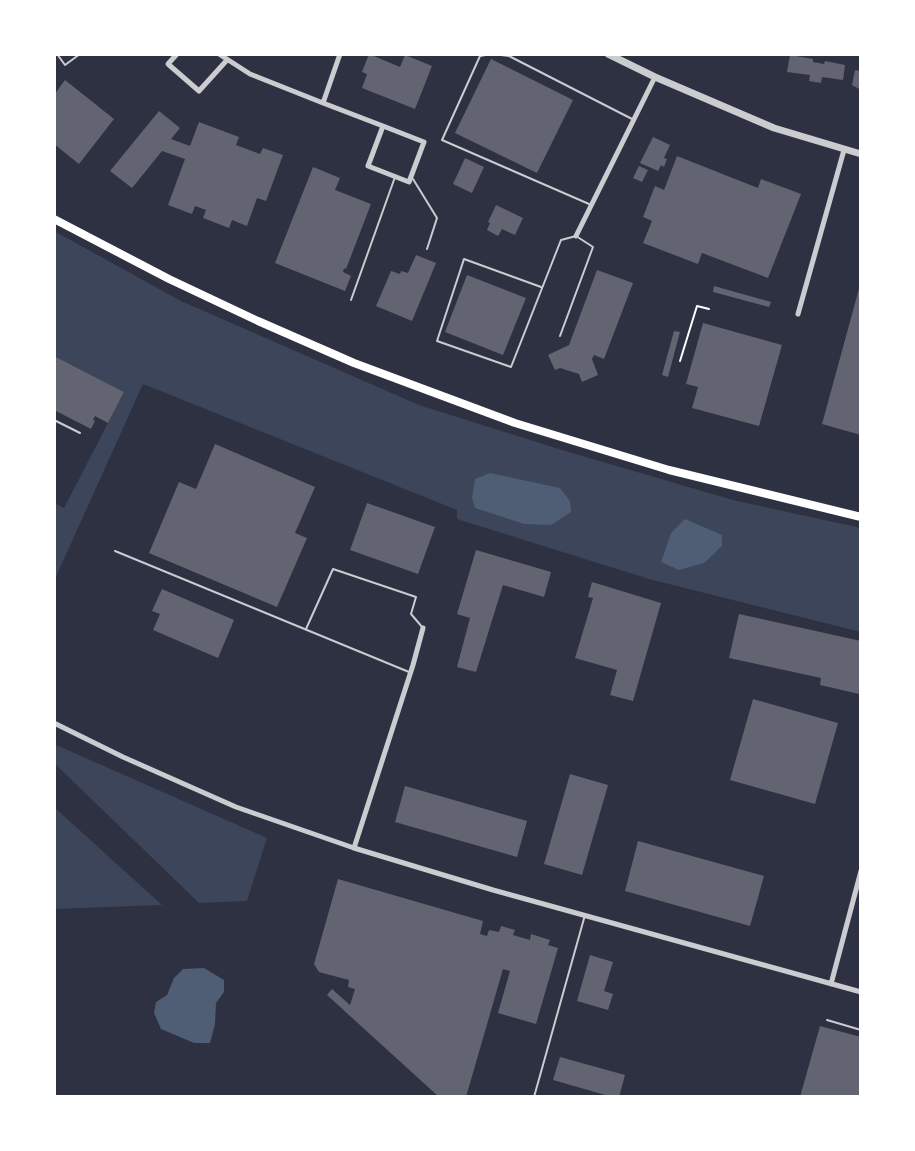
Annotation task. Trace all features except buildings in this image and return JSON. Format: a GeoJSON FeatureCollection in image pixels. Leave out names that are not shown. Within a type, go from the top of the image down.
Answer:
{"type":"FeatureCollection","features":[{"type":"Feature","properties":{"kind":"main road"},"geometry":{"type":"LineString","coordinates":[[54,219],[169,279],[258,321],[354,363],[515,423],[669,470],[861,517]]}},
{"type":"Feature","properties":{"kind":"street"},"geometry":{"type":"LineString","coordinates":[[177,54],[168,64],[199,91],[227,60]]}},
{"type":"Feature","properties":{"kind":"street"},"geometry":{"type":"LineString","coordinates":[[219,54],[250,74],[424,142],[409,182],[368,166],[383,126]]}},
{"type":"Feature","properties":{"kind":"street"},"geometry":{"type":"LineString","coordinates":[[323,104],[340,54]]}},
{"type":"Feature","properties":{"kind":"street"},"geometry":{"type":"LineString","coordinates":[[608,54],[655,77],[774,128],[861,154]]}},
{"type":"Feature","properties":{"kind":"street"},"geometry":{"type":"LineString","coordinates":[[576,236],[655,77]]}},
{"type":"Feature","properties":{"kind":"street"},"geometry":{"type":"LineString","coordinates":[[798,314],[844,150]]}},
{"type":"Feature","properties":{"kind":"street"},"geometry":{"type":"LineString","coordinates":[[354,848],[411,673],[423,628]]}},
{"type":"Feature","properties":{"kind":"street"},"geometry":{"type":"LineString","coordinates":[[54,723],[123,757],[236,807],[354,848],[493,890],[861,992]]}},
{"type":"Feature","properties":{"kind":"street"},"geometry":{"type":"LineString","coordinates":[[831,984],[861,870]]}},
{"type":"Feature","properties":{"kind":"lane"},"geometry":{"type":"LineString","coordinates":[[57,54],[65,65],[80,54]]}},
{"type":"Feature","properties":{"kind":"lane"},"geometry":{"type":"LineString","coordinates":[[592,205],[442,140],[480,56],[492,54],[509,56],[634,120]]}},
{"type":"Feature","properties":{"kind":"lane"},"geometry":{"type":"LineString","coordinates":[[411,176],[437,218],[427,249]]}},
{"type":"Feature","properties":{"kind":"lane"},"geometry":{"type":"LineString","coordinates":[[351,300],[395,177]]}},
{"type":"Feature","properties":{"kind":"lane"},"geometry":{"type":"LineString","coordinates":[[541,287],[464,259],[437,341],[511,367],[561,240],[576,236],[593,247],[560,336]]}},
{"type":"Feature","properties":{"kind":"lane"},"geometry":{"type":"LineString","coordinates":[[54,420],[80,432]]}},
{"type":"Feature","properties":{"kind":"lane"},"geometry":{"type":"LineString","coordinates":[[115,551],[411,673]]}},
{"type":"Feature","properties":{"kind":"lane"},"geometry":{"type":"LineString","coordinates":[[306,629],[333,569],[416,597],[411,614],[423,628]]}},
{"type":"Feature","properties":{"kind":"lane"},"geometry":{"type":"LineString","coordinates":[[534,1097],[585,915]]}},
{"type":"Feature","properties":{"kind":"lane"},"geometry":{"type":"LineString","coordinates":[[827,1020],[861,1030]]}},
{"type":"Feature","properties":{"kind":"path"},"geometry":{"type":"LineString","coordinates":[[680,361],[697,306],[709,309]]}},
{"type":"Feature","properties":{"kind":"shaded area"},"geometry":{"type":"Polygon","coordinates":[[[54,231],[181,301],[419,405],[733,500],[861,528],[861,632],[649,579],[457,519],[457,510],[143,384],[54,581],[54,503],[64,508],[124,392],[54,356],[54,231]]]}},
{"type":"Feature","properties":{"kind":"shaded area"},"geometry":{"type":"Polygon","coordinates":[[[490,473],[560,488],[570,501],[571,512],[551,525],[524,524],[475,508],[472,498],[475,479],[490,473]]]}},
{"type":"Feature","properties":{"kind":"shaded area"},"geometry":{"type":"Polygon","coordinates":[[[685,519],[722,535],[722,546],[704,563],[679,570],[661,562],[671,533],[685,519]]]}},
{"type":"Feature","properties":{"kind":"shaded area"},"geometry":{"type":"Polygon","coordinates":[[[54,744],[267,838],[247,901],[199,903],[54,763],[54,744]]]}},
{"type":"Feature","properties":{"kind":"shaded area"},"geometry":{"type":"Polygon","coordinates":[[[54,807],[162,905],[54,909],[54,807]]]}},
{"type":"Feature","properties":{"kind":"shaded area"},"geometry":{"type":"Polygon","coordinates":[[[204,968],[224,980],[224,992],[216,1003],[215,1024],[210,1043],[194,1043],[161,1029],[154,1013],[156,1002],[167,995],[174,978],[183,969],[204,968]]]}}]}
